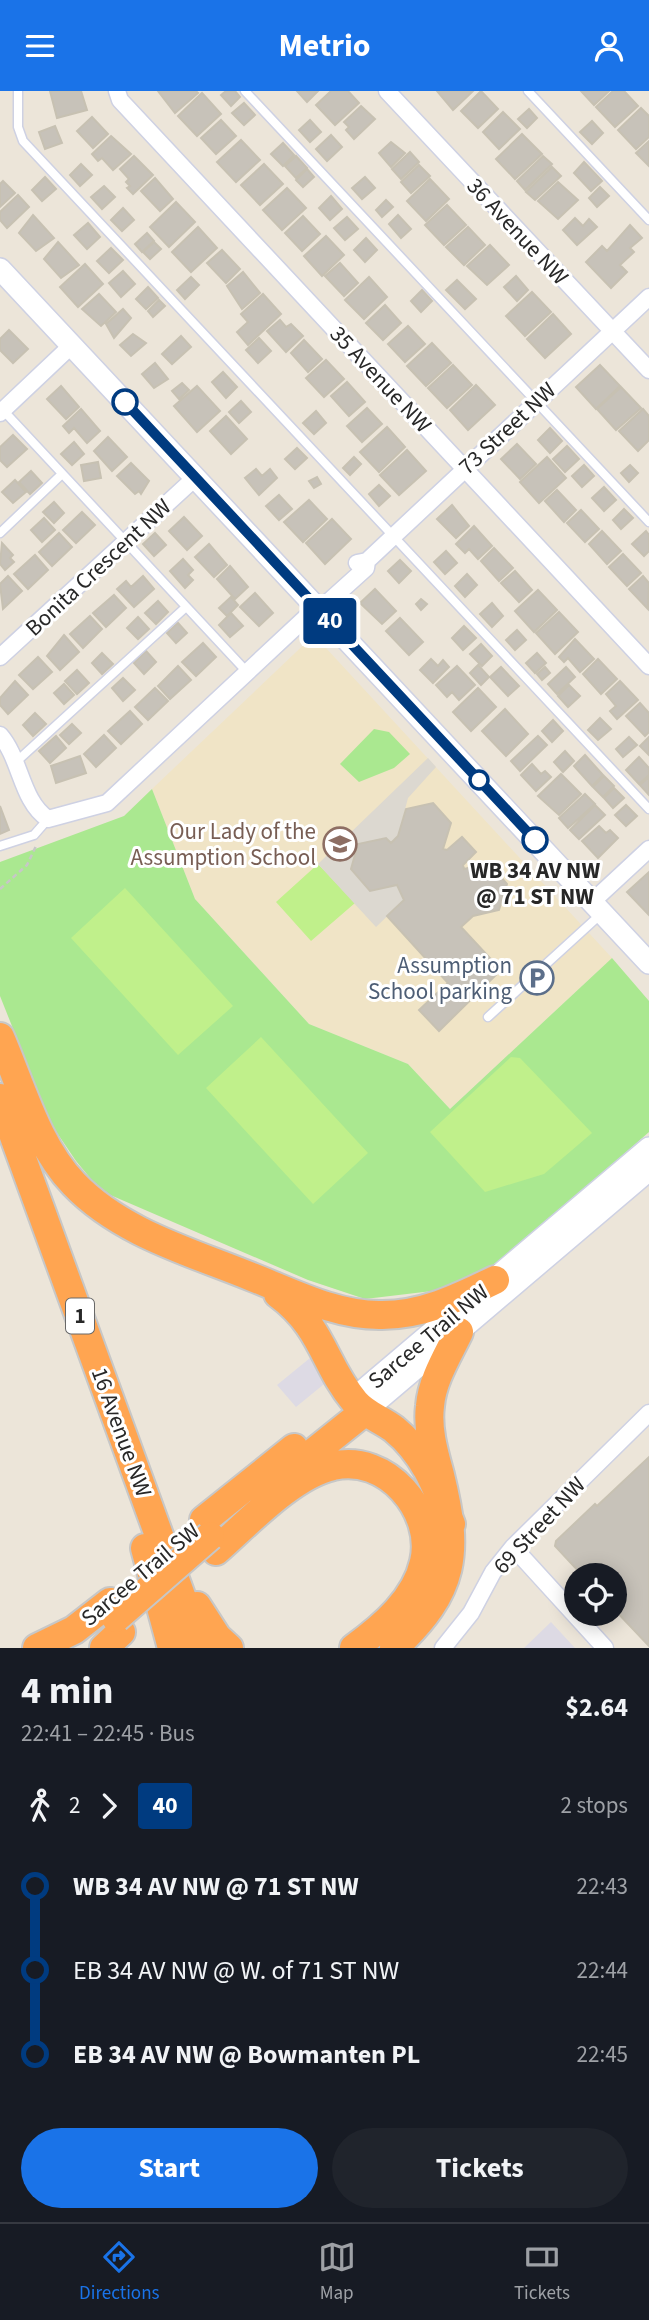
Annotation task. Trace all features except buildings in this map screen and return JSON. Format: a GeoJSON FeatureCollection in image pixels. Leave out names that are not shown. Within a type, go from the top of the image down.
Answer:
{"type":"FeatureCollection","features":[{"type":"Feature","properties":{"kind":"highway"},"geometry":{"type":"LineString","coordinates":[[0,1037],[41,1133],[73,1183],[122,1221],[155,1238],[327,1307],[376,1315],[431,1308],[495,1280]]}},
{"type":"Feature","properties":{"kind":"highway","name":"16 Avenue NW"},"geometry":{"type":"LineString","coordinates":[[0,1098],[152,1540],[181,1648]]}},
{"type":"Feature","properties":{"kind":"highway","name":"16 Avenue NW"},"geometry":{"type":"LineString","coordinates":[[0,1149],[152,1540],[200,1648]]}},
{"type":"Feature","properties":{"kind":"highway"},"geometry":{"type":"LineString","coordinates":[[205,1258],[264,1285],[295,1308],[322,1343],[358,1406],[391,1427],[424,1461],[451,1524]]}},
{"type":"Feature","properties":{"kind":"highway"},"geometry":{"type":"LineString","coordinates":[[394,1648],[418,1624],[441,1589],[452,1548],[451,1524],[431,1436],[430,1406],[436,1380],[459,1332]]}},
{"type":"Feature","properties":{"kind":"highway","name":"Sarcee Trail NW"},"geometry":{"type":"LineString","coordinates":[[210,1535],[358,1406]]}},
{"type":"Feature","properties":{"kind":"highway"},"geometry":{"type":"LineString","coordinates":[[210,1535],[316,1472],[333,1466],[363,1466],[393,1481],[415,1506],[422,1521],[424,1563],[411,1592],[398,1609],[376,1632],[354,1648]]}},
{"type":"Feature","properties":{"kind":"highway","name":"Sarcee Trail SW"},"geometry":{"type":"LineString","coordinates":[[81,1648],[113,1625],[210,1535]]}},
{"type":"Feature","properties":{"kind":"highway"},"geometry":{"type":"LineString","coordinates":[[152,1540],[172,1648]]}},
{"type":"Feature","properties":{"kind":"highway"},"geometry":{"type":"LineString","coordinates":[[152,1540],[202,1616],[229,1648]]}},
{"type":"Feature","properties":{"kind":"highway","name":"Sarcee Trail SW"},"geometry":{"type":"LineString","coordinates":[[37,1648],[74,1630],[113,1625]]}},
{"type":"Feature","properties":{"kind":"street","name":"35 Avenue NW"},"geometry":{"type":"LineString","coordinates":[[117,91],[120,100],[649,666]]}},
{"type":"Feature","properties":{"kind":"street","name":"36 Avenue NW"},"geometry":{"type":"LineString","coordinates":[[387,91],[649,370]]}},
{"type":"Feature","properties":{"kind":"street"},"geometry":{"type":"LineString","coordinates":[[0,269],[649,963]]}},
{"type":"Feature","properties":{"kind":"street","name":"73 Street NW"},"geometry":{"type":"LineString","coordinates":[[48,819],[107,803],[317,607],[327,604],[366,568],[367,561],[464,468],[649,297]]}},
{"type":"Feature","properties":{"kind":"street"},"geometry":{"type":"LineString","coordinates":[[1,410],[72,345]]}},
{"type":"Feature","properties":{"kind":"street","name":"Bonita Crescent NW"},"geometry":{"type":"LineString","coordinates":[[0,657],[196,477]]}},
{"type":"Feature","properties":{"kind":"street"},"geometry":{"type":"LineString","coordinates":[[0,734],[16,762],[37,812],[48,819]]}},
{"type":"Feature","properties":{"kind":"street"},"geometry":{"type":"LineString","coordinates":[[598,907],[649,849]]}},
{"type":"Feature","properties":{"kind":"street","name":"Sarcee Trail NW"},"geometry":{"type":"LineString","coordinates":[[358,1406],[495,1280],[649,1148]]}},
{"type":"Feature","properties":{"kind":"street","name":"Sarcee Trail NW"},"geometry":{"type":"LineString","coordinates":[[358,1406],[459,1332],[649,1170]]}},
{"type":"Feature","properties":{"kind":"street","name":"69 Street NW"},"geometry":{"type":"LineString","coordinates":[[443,1648],[471,1613],[493,1572],[513,1547],[649,1413]]}},
{"type":"Feature","properties":{"kind":"street"},"geometry":{"type":"LineString","coordinates":[[513,1547],[604,1648]]}},
{"type":"Feature","properties":{"kind":"lane"},"geometry":{"type":"LineString","coordinates":[[18,91],[18,127],[23,141],[649,810]]}},
{"type":"Feature","properties":{"kind":"lane"},"geometry":{"type":"LineString","coordinates":[[245,91],[649,522]]}},
{"type":"Feature","properties":{"kind":"lane"},"geometry":{"type":"LineString","coordinates":[[528,91],[649,220]]}},
{"type":"Feature","properties":{"kind":"lane"},"geometry":{"type":"LineString","coordinates":[[1,410],[248,673]]}},
{"type":"Feature","properties":{"kind":"lane"},"geometry":{"type":"LineString","coordinates":[[0,533],[62,474]]}},
{"type":"Feature","properties":{"kind":"lane"},"geometry":{"type":"LineString","coordinates":[[16,762],[186,607]]}},
{"type":"Feature","properties":{"kind":"lane"},"geometry":{"type":"LineString","coordinates":[[0,846],[34,835],[48,819]]}},
{"type":"Feature","properties":{"kind":"lane"},"geometry":{"type":"LineString","coordinates":[[488,1017],[598,907]]}},
{"type":"Feature","properties":{"kind":"path"},"geometry":{"type":"LineString","coordinates":[[0,889],[27,865],[48,830],[48,819]]}},
{"type":"Feature","properties":{"kind":"shaded area","name":"Our Lady of the Assumption School"},"geometry":{"type":"Polygon","coordinates":[[[314,635],[612,958],[450,1109],[408,1064],[309,1024],[195,899],[152,789],[314,635]]]}},
{"type":"Feature","properties":{"kind":"shaded area"},"geometry":{"type":"Polygon","coordinates":[[[428,758],[436,767],[408,798],[398,836],[391,843],[386,838],[358,844],[351,870],[370,891],[397,885],[404,900],[376,927],[318,864],[428,758]]]}},
{"type":"Feature","properties":{"kind":"shaded area"},"geometry":{"type":"Polygon","coordinates":[[[310,1358],[329,1380],[296,1407],[277,1385],[310,1358]]]}},
{"type":"Feature","properties":{"kind":"shaded area"},"geometry":{"type":"Polygon","coordinates":[[[551,1622],[575,1648],[524,1648],[551,1622]]]}},
{"type":"Feature","properties":{"kind":"green space"},"geometry":{"type":"Polygon","coordinates":[[[374,729],[389,732],[410,754],[394,768],[359,782],[340,764],[374,729]]]}},
{"type":"Feature","properties":{"kind":"green space"},"geometry":{"type":"Polygon","coordinates":[[[152,789],[195,899],[309,1024],[408,1064],[450,1109],[612,958],[649,1001],[649,1132],[503,1261],[449,1289],[365,1299],[308,1280],[101,1191],[51,1124],[0,996],[0,862],[124,816],[152,789]]]}},
{"type":"Feature","properties":{"kind":"green space"},"geometry":{"type":"Polygon","coordinates":[[[318,864],[355,903],[311,941],[276,902],[318,864]]]}},
{"type":"Feature","properties":{"kind":"green space"},"geometry":{"type":"Polygon","coordinates":[[[125,888],[233,1006],[178,1055],[71,938],[125,888]]]}},
{"type":"Feature","properties":{"kind":"green space"},"geometry":{"type":"Polygon","coordinates":[[[261,1037],[368,1153],[313,1204],[206,1088],[261,1037]]]}},
{"type":"Feature","properties":{"kind":"green space"},"geometry":{"type":"Polygon","coordinates":[[[511,1057],[520,1058],[592,1133],[544,1174],[485,1192],[430,1132],[511,1057]]]}},
{"type":"Feature","properties":{"kind":"bus line","name":"40"},"geometry":{"type":"LineString","coordinates":[[125,402],[535,840]]}},
{"type":"Feature","properties":{"kind":"place","name":"WB 34 AV NW @ 71 ST NW"},"geometry":{"type":"Point","coordinates":[535,840]}},
{"type":"Feature","properties":{"kind":"place","name":"Our Lady of the Assumption School"},"geometry":{"type":"Point","coordinates":[340,844]}},
{"type":"Feature","properties":{"kind":"place","name":"Assumption School parking"},"geometry":{"type":"Point","coordinates":[537,978]}}]}
